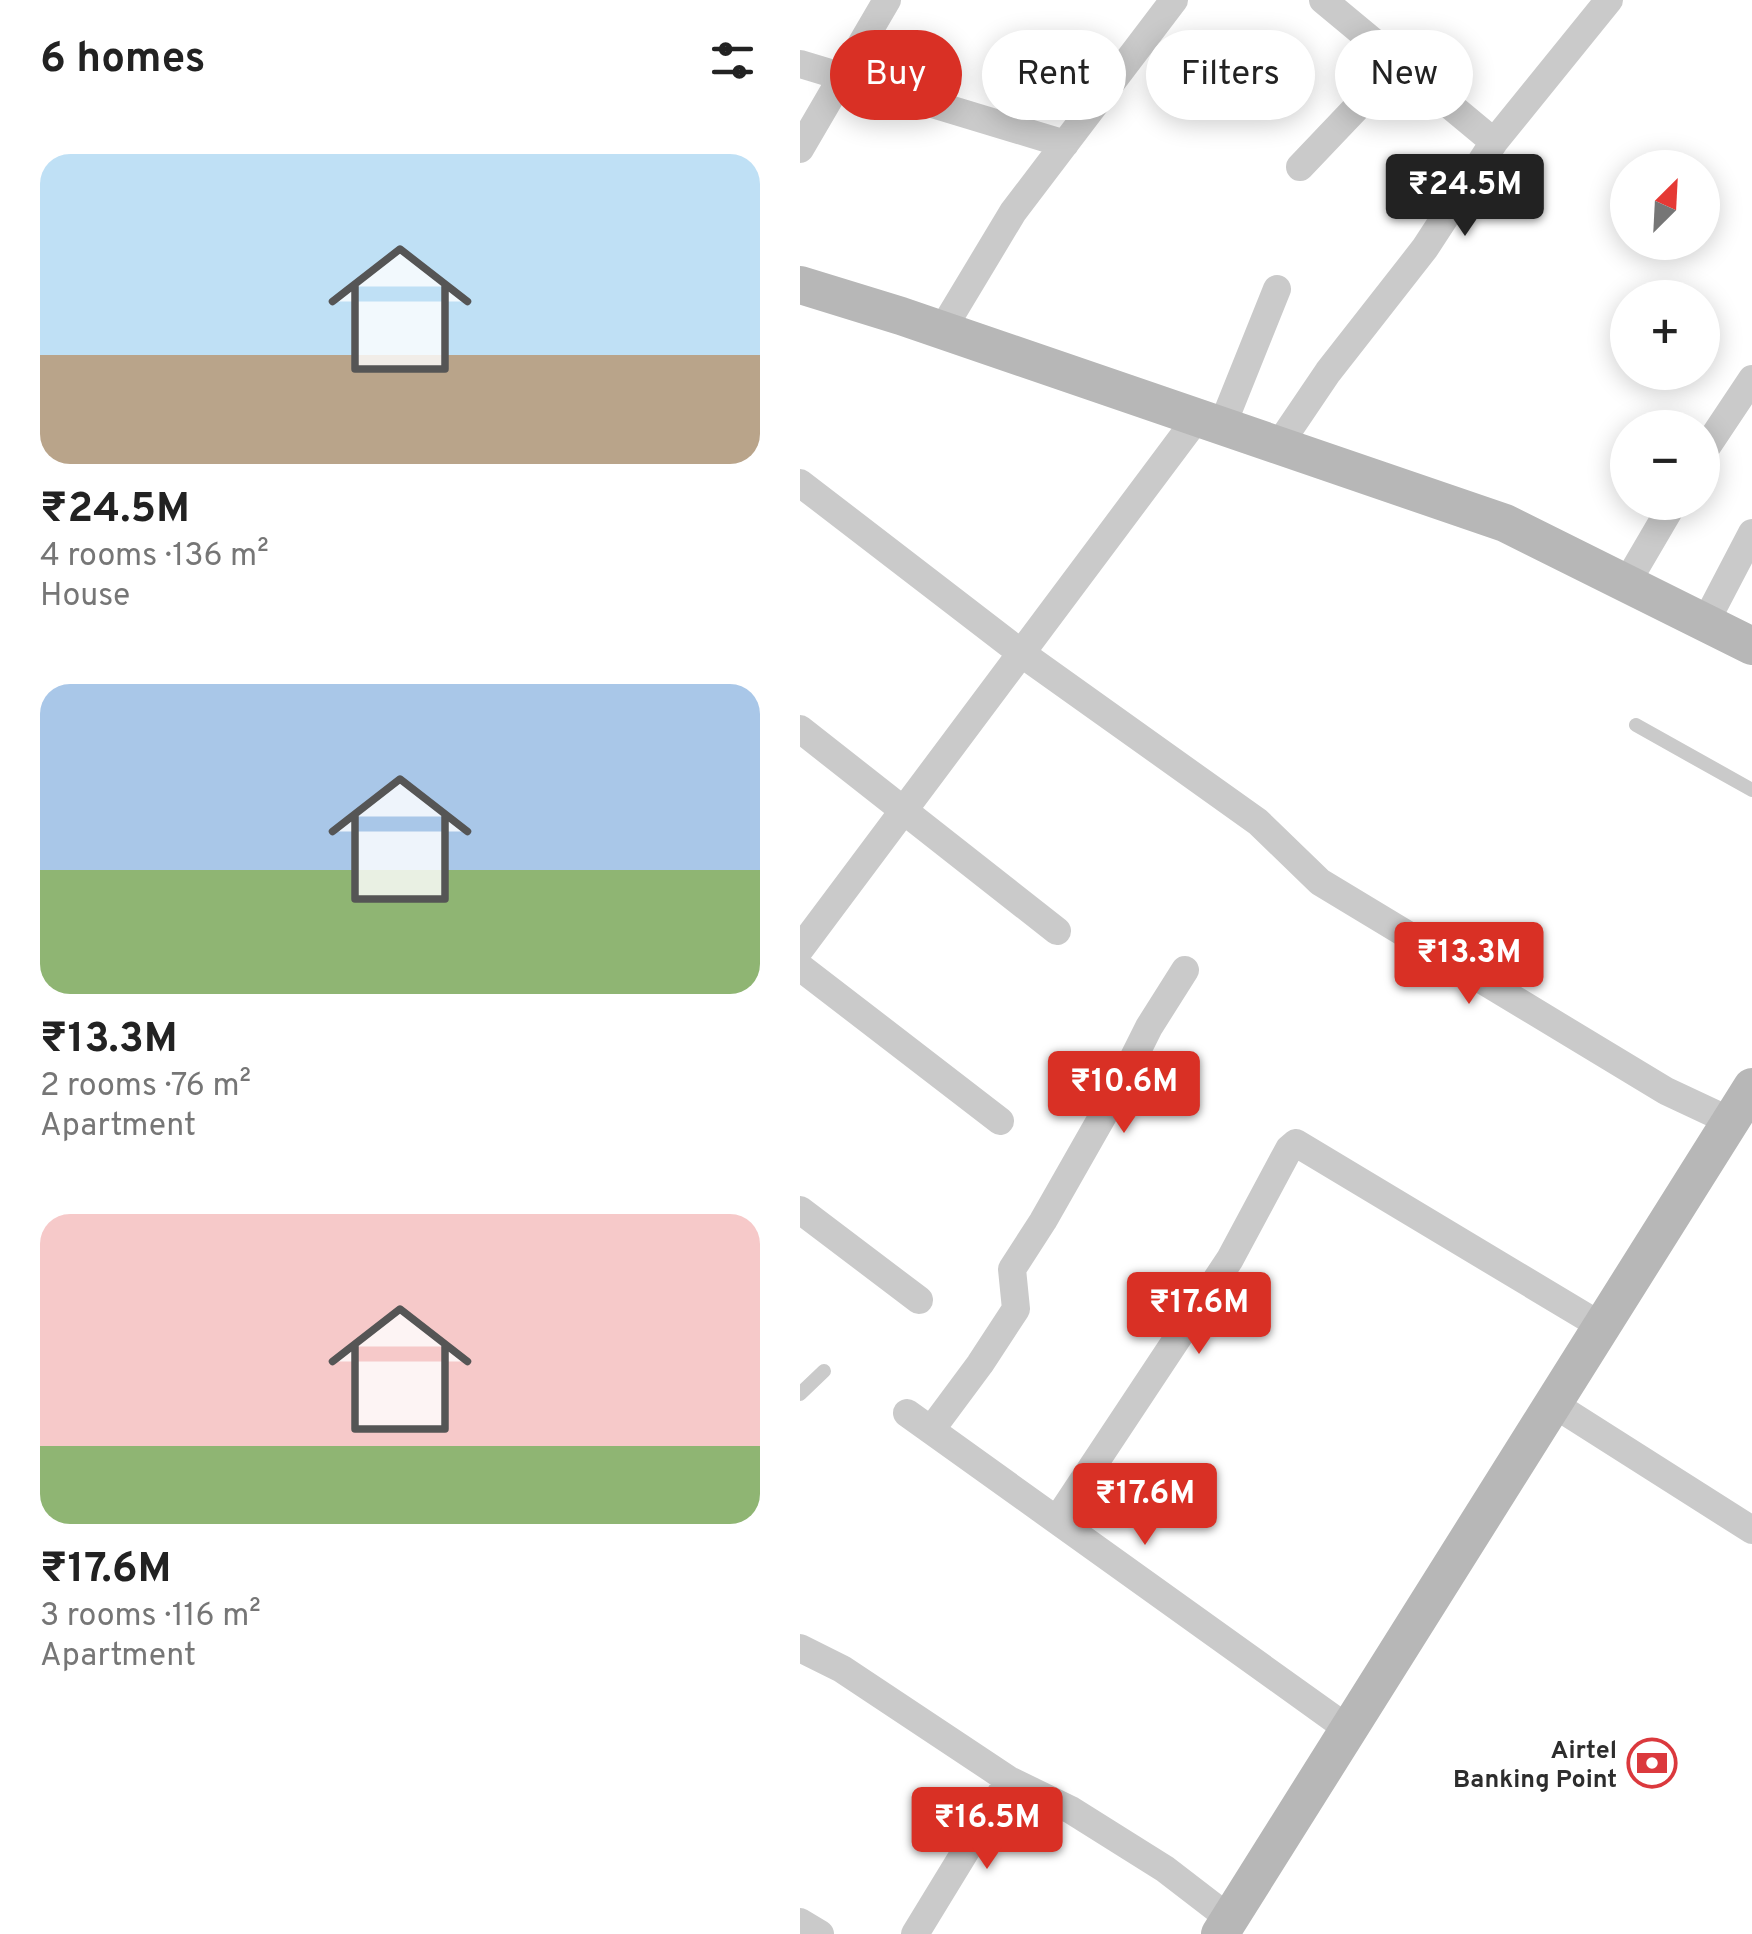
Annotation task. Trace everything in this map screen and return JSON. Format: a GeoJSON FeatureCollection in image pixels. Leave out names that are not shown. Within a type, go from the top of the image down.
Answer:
{"type":"FeatureCollection","features":[{"type":"Feature","properties":{"kind":"street"},"geometry":{"type":"LineString","coordinates":[[869,30],[886,0]]}},
{"type":"Feature","properties":{"kind":"street"},"geometry":{"type":"LineString","coordinates":[[942,330],[1014,212],[1174,0]]}},
{"type":"Feature","properties":{"kind":"street"},"geometry":{"type":"LineString","coordinates":[[1323,0],[1359,30]]}},
{"type":"Feature","properties":{"kind":"street"},"geometry":{"type":"LineString","coordinates":[[1278,446],[1328,372],[1425,248],[1494,142],[1609,0]]}},
{"type":"Feature","properties":{"kind":"street"},"geometry":{"type":"LineString","coordinates":[[800,64],[830,72]]}},
{"type":"Feature","properties":{"kind":"street"},"geometry":{"type":"LineString","coordinates":[[800,148],[830,98]]}},
{"type":"Feature","properties":{"kind":"street"},"geometry":{"type":"LineString","coordinates":[[962,112],[1065,144]]}},
{"type":"Feature","properties":{"kind":"street"},"geometry":{"type":"LineString","coordinates":[[1300,167],[1345,120]]}},
{"type":"Feature","properties":{"kind":"street"},"geometry":{"type":"LineString","coordinates":[[1468,120],[1494,142]]}},
{"type":"Feature","properties":{"kind":"street"},"geometry":{"type":"LineString","coordinates":[[800,285],[1504,523],[1752,646]]}},
{"type":"Feature","properties":{"kind":"street"},"geometry":{"type":"LineString","coordinates":[[800,948],[1021,653],[1210,422],[1276,289]]}},
{"type":"Feature","properties":{"kind":"street"},"geometry":{"type":"LineString","coordinates":[[1720,427],[1752,380]]}},
{"type":"Feature","properties":{"kind":"street"},"geometry":{"type":"LineString","coordinates":[[800,482],[1021,653],[1258,822],[1320,882],[1666,1091],[1730,1121]]}},
{"type":"Feature","properties":{"kind":"street"},"geometry":{"type":"LineString","coordinates":[[1626,584],[1663,520]]}},
{"type":"Feature","properties":{"kind":"street"},"geometry":{"type":"LineString","coordinates":[[1706,623],[1752,533]]}},
{"type":"Feature","properties":{"kind":"street"},"geometry":{"type":"LineString","coordinates":[[800,729],[1056,931]]}},
{"type":"Feature","properties":{"kind":"street"},"geometry":{"type":"LineString","coordinates":[[800,967],[1000,1121]]}},
{"type":"Feature","properties":{"kind":"street"},"geometry":{"type":"LineString","coordinates":[[931,1430],[1016,1309],[1012,1269],[1185,970]]}},
{"type":"Feature","properties":{"kind":"street"},"geometry":{"type":"LineString","coordinates":[[800,1648],[842,1668],[1009,1780],[1071,1810],[1165,1870],[1225,1927],[1752,1087]]}},
{"type":"Feature","properties":{"kind":"street"},"geometry":{"type":"LineString","coordinates":[[1057,1520],[1230,1259],[1296,1142],[1601,1326]]}},
{"type":"Feature","properties":{"kind":"street"},"geometry":{"type":"LineString","coordinates":[[800,1210],[919,1300]]}},
{"type":"Feature","properties":{"kind":"street"},"geometry":{"type":"LineString","coordinates":[[1552,1403],[1752,1530]]}},
{"type":"Feature","properties":{"kind":"street"},"geometry":{"type":"LineString","coordinates":[[907,1413],[1348,1730]]}},
{"type":"Feature","properties":{"kind":"street"},"geometry":{"type":"LineString","coordinates":[[915,1934],[1009,1780]]}},
{"type":"Feature","properties":{"kind":"street"},"geometry":{"type":"LineString","coordinates":[[800,1922],[820,1934]]}},
{"type":"Feature","properties":{"kind":"lane"},"geometry":{"type":"LineString","coordinates":[[1636,724],[1752,790]]}},
{"type":"Feature","properties":{"kind":"lane"},"geometry":{"type":"LineString","coordinates":[[800,1394],[824,1371]]}},
{"type":"Feature","properties":{"kind":"place","name":"Airtel Banking Point"},"geometry":{"type":"Point","coordinates":[1652,1763]}}]}
